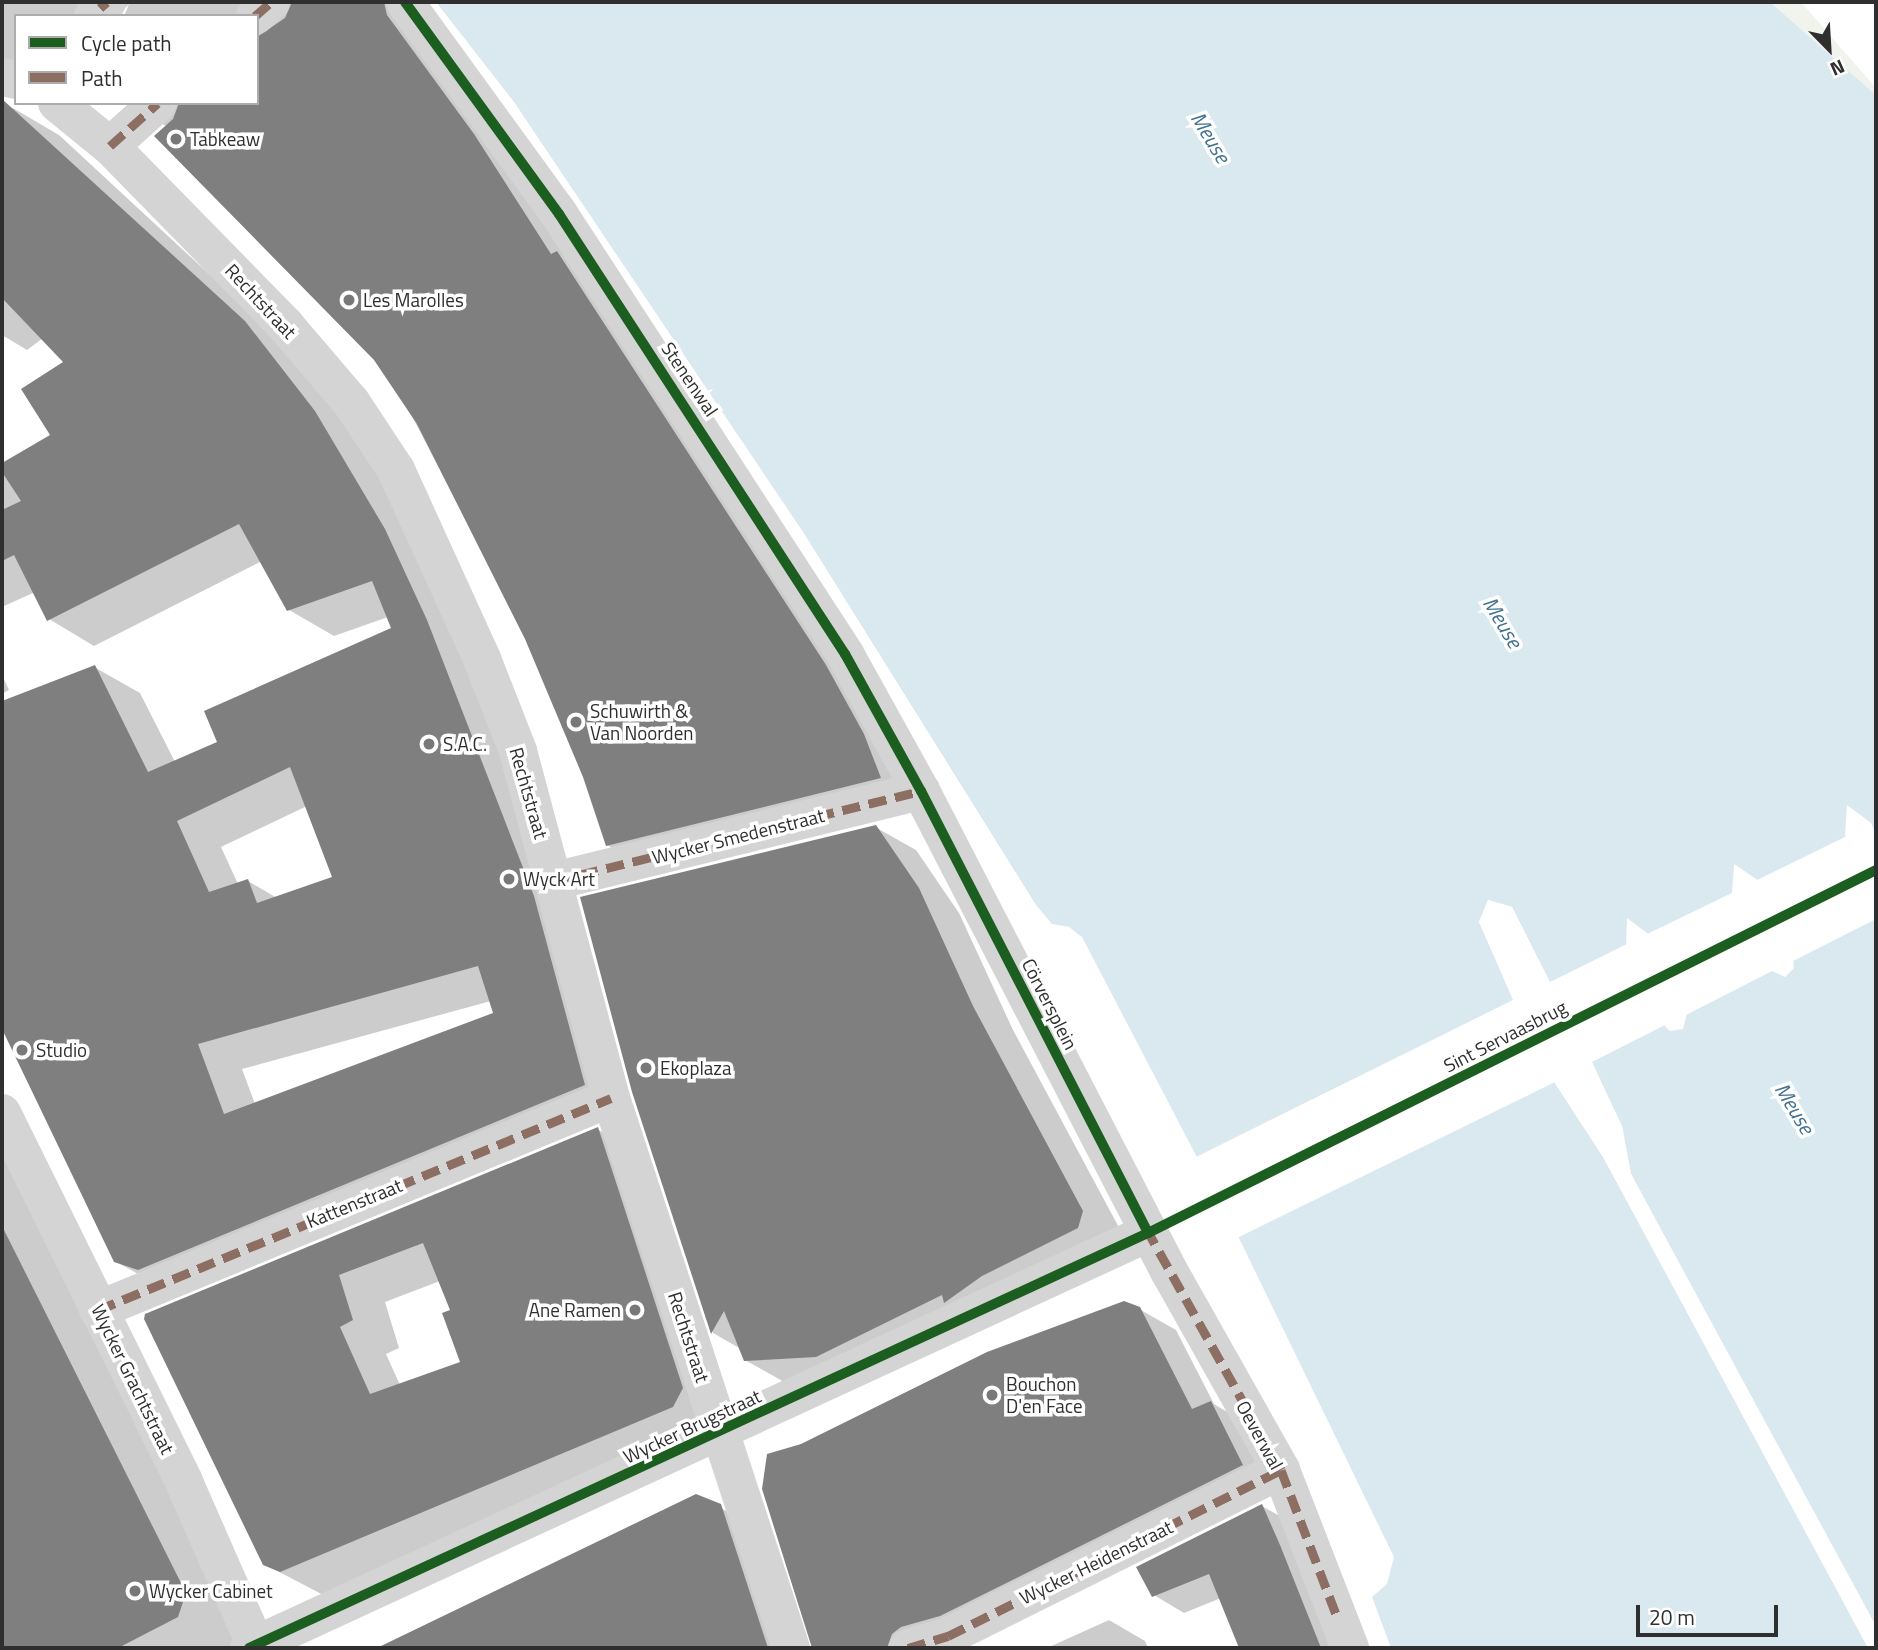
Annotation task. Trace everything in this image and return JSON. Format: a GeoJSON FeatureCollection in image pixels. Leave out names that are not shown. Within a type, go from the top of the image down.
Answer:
{"type":"FeatureCollection","features":[{"type":"Feature","properties":{"kind":"street"},"geometry":{"type":"LineString","coordinates":[[257,14],[271,2]]}},
{"type":"Feature","properties":{"kind":"street","name":"Stenenwal"},"geometry":{"type":"LineString","coordinates":[[405,2],[559,214],[700,426],[845,654],[921,791]]}},
{"type":"Feature","properties":{"kind":"street","name":"Rechtstraat"},"geometry":{"type":"LineString","coordinates":[[59,105],[110,146],[320,366],[396,470],[504,713],[554,881],[611,1098],[791,1648]]}},
{"type":"Feature","properties":{"kind":"street"},"geometry":{"type":"LineString","coordinates":[[110,146],[156,105]]}},
{"type":"Feature","properties":{"kind":"street","name":"Wycker Smedenstraat"},"geometry":{"type":"LineString","coordinates":[[554,881],[921,791]]}},
{"type":"Feature","properties":{"kind":"street","name":"Cörversplein"},"geometry":{"type":"LineString","coordinates":[[921,791],[1149,1233]]}},
{"type":"Feature","properties":{"kind":"street","name":"Kattenstraat"},"geometry":{"type":"LineString","coordinates":[[98,1310],[611,1098]]}},
{"type":"Feature","properties":{"kind":"street","name":"Wycker Grachtstraat"},"geometry":{"type":"LineString","coordinates":[[2,1113],[184,1482],[254,1647]]}},
{"type":"Feature","properties":{"kind":"street","name":"Wycker Brugstraat"},"geometry":{"type":"LineString","coordinates":[[254,1647],[1149,1233]]}},
{"type":"Feature","properties":{"kind":"street","name":"Oeverwal"},"geometry":{"type":"LineString","coordinates":[[1149,1233],[1281,1470],[1343,1631]]}},
{"type":"Feature","properties":{"kind":"street","name":"Wycker Heidenstraat"},"geometry":{"type":"LineString","coordinates":[[908,1648],[948,1636],[1281,1470]]}},
{"type":"Feature","properties":{"kind":"shaded area"},"geometry":{"type":"Polygon","coordinates":[[[1770,2],[1801,2],[1876,88],[1876,95],[1770,2]]]}},
{"type":"Feature","properties":{"kind":"water","name":"Meuse"},"geometry":{"type":"Polygon","coordinates":[[[436,2],[1770,2],[1876,95],[1876,835],[1871,823],[1847,805],[1845,835],[1876,899],[1876,1626],[1631,1174],[1622,1126],[1512,907],[1488,900],[1479,922],[1554,1082],[1603,1157],[1868,1648],[1391,1648],[1372,1597],[1387,1584],[1394,1557],[1236,1232],[1082,937],[1069,927],[1052,924],[1036,905],[805,535],[514,102],[436,2]],[[1734,864],[1732,894],[1770,970],[1785,977],[1794,968],[1793,958],[1759,881],[1734,864]],[[1627,918],[1626,948],[1664,1025],[1670,1031],[1683,1029],[1687,1013],[1651,936],[1627,918]]]}},
{"type":"Feature","properties":{"kind":"pier"},"geometry":{"type":"Polygon","coordinates":[[[1849,835],[1876,891],[1876,919],[1791,962],[1753,882],[1849,835]]]}},
{"type":"Feature","properties":{"kind":"pier"},"geometry":{"type":"Polygon","coordinates":[[[1736,891],[1774,970],[1684,1016],[1645,935],[1736,891]]]}},
{"type":"Feature","properties":{"kind":"pier"},"geometry":{"type":"Polygon","coordinates":[[[1488,900],[1512,907],[1550,982],[1629,943],[1667,1024],[1592,1062],[1622,1126],[1631,1174],[1876,1629],[1628,1175],[1619,1127],[1519,925],[1509,910],[1490,904],[1483,922],[1558,1080],[1606,1156],[1872,1648],[1603,1157],[1555,1082],[1235,1239],[1192,1159],[1513,1000],[1479,922],[1488,900]]]}},
{"type":"Feature","properties":{"kind":"building"},"geometry":{"type":"Polygon","coordinates":[[[292,2],[384,2],[387,15],[474,134],[551,254],[557,251],[826,665],[864,734],[881,778],[606,846],[583,777],[525,639],[417,424],[374,360],[154,136],[173,119],[178,105],[259,105],[259,36],[285,18],[292,2]]]}},
{"type":"Feature","properties":{"kind":"building"},"geometry":{"type":"Polygon","coordinates":[[[2,99],[245,321],[315,411],[385,529],[427,620],[534,896],[585,1085],[138,1270],[114,1262],[2,1029],[2,701],[95,665],[148,772],[217,742],[204,711],[391,628],[372,581],[287,611],[239,524],[47,621],[14,555],[2,561],[2,510],[21,501],[2,472],[2,463],[50,435],[21,389],[63,362],[2,298],[2,99]],[[290,767],[177,821],[209,892],[248,879],[257,903],[332,877],[290,767]],[[478,966],[198,1044],[224,1114],[493,1013],[478,966]]]}},
{"type":"Feature","properties":{"kind":"building"},"geometry":{"type":"Polygon","coordinates":[[[876,825],[919,888],[973,1006],[1083,1211],[1078,1228],[982,1276],[944,1303],[942,1295],[816,1357],[744,1361],[724,1311],[711,1334],[632,1092],[580,897],[876,825]]]}},
{"type":"Feature","properties":{"kind":"building"},"geometry":{"type":"Polygon","coordinates":[[[598,1127],[683,1388],[673,1407],[280,1572],[263,1565],[144,1319],[145,1314],[598,1127]],[[423,1243],[339,1275],[353,1320],[340,1327],[370,1394],[460,1362],[442,1313],[450,1310],[423,1243]]]}},
{"type":"Feature","properties":{"kind":"building"},"geometry":{"type":"Polygon","coordinates":[[[2,1226],[186,1593],[178,1617],[118,1648],[2,1648],[2,1226]]]}},
{"type":"Feature","properties":{"kind":"building"},"geometry":{"type":"Polygon","coordinates":[[[1124,1301],[1140,1307],[1192,1409],[1211,1401],[1243,1465],[940,1616],[901,1627],[892,1634],[887,1648],[812,1648],[762,1489],[767,1454],[801,1444],[987,1352],[1124,1301]]]}},
{"type":"Feature","properties":{"kind":"building"},"geometry":{"type":"Polygon","coordinates":[[[696,1494],[721,1504],[768,1648],[377,1648],[696,1494]]]}},
{"type":"Feature","properties":{"kind":"building"},"geometry":{"type":"Polygon","coordinates":[[[1262,1504],[1321,1648],[1239,1648],[1209,1574],[1152,1597],[1136,1567],[1262,1504]]]}},
{"type":"Feature","properties":{"kind":"marked path"},"geometry":{"type":"LineString","coordinates":[[100,8],[107,2]]}},
{"type":"Feature","properties":{"kind":"marked path"},"geometry":{"type":"LineString","coordinates":[[257,14],[271,2]]}},
{"type":"Feature","properties":{"kind":"marked path"},"geometry":{"type":"LineString","coordinates":[[110,146],[156,105]]}},
{"type":"Feature","properties":{"kind":"marked path"},"geometry":{"type":"LineString","coordinates":[[554,881],[921,791]]}},
{"type":"Feature","properties":{"kind":"marked path"},"geometry":{"type":"LineString","coordinates":[[98,1310],[611,1098]]}},
{"type":"Feature","properties":{"kind":"marked path"},"geometry":{"type":"LineString","coordinates":[[1146,1228],[1281,1470],[1336,1614]]}},
{"type":"Feature","properties":{"kind":"marked path"},"geometry":{"type":"LineString","coordinates":[[908,1648],[948,1636],[1281,1470]]}},
{"type":"Feature","properties":{"kind":"cycle path"},"geometry":{"type":"LineString","coordinates":[[405,2],[559,214],[845,654],[921,791],[1148,1233]]}},
{"type":"Feature","properties":{"kind":"cycle path","name":"Sint Servaasbrug"},"geometry":{"type":"LineString","coordinates":[[249,1648],[1148,1233],[1876,870]]}},
{"type":"Feature","properties":{"kind":"place","name":"Tabkeaw"},"geometry":{"type":"Point","coordinates":[176,139]}},
{"type":"Feature","properties":{"kind":"place","name":"Les Marolles"},"geometry":{"type":"Point","coordinates":[349,300]}},
{"type":"Feature","properties":{"kind":"place","name":"Schuwirth & Van Noorden"},"geometry":{"type":"Point","coordinates":[576,722]}},
{"type":"Feature","properties":{"kind":"place","name":"S.A.C."},"geometry":{"type":"Point","coordinates":[429,744]}},
{"type":"Feature","properties":{"kind":"place","name":"Wyck Art"},"geometry":{"type":"Point","coordinates":[509,879]}},
{"type":"Feature","properties":{"kind":"place","name":"Studio"},"geometry":{"type":"Point","coordinates":[22,1050]}},
{"type":"Feature","properties":{"kind":"place","name":"Ekoplaza"},"geometry":{"type":"Point","coordinates":[646,1068]}},
{"type":"Feature","properties":{"kind":"place","name":"Ane Ramen"},"geometry":{"type":"Point","coordinates":[635,1310]}},
{"type":"Feature","properties":{"kind":"place","name":"Bouchon D'en Face"},"geometry":{"type":"Point","coordinates":[992,1395]}},
{"type":"Feature","properties":{"kind":"place","name":"Wycker Cabinet"},"geometry":{"type":"Point","coordinates":[135,1591]}}]}
